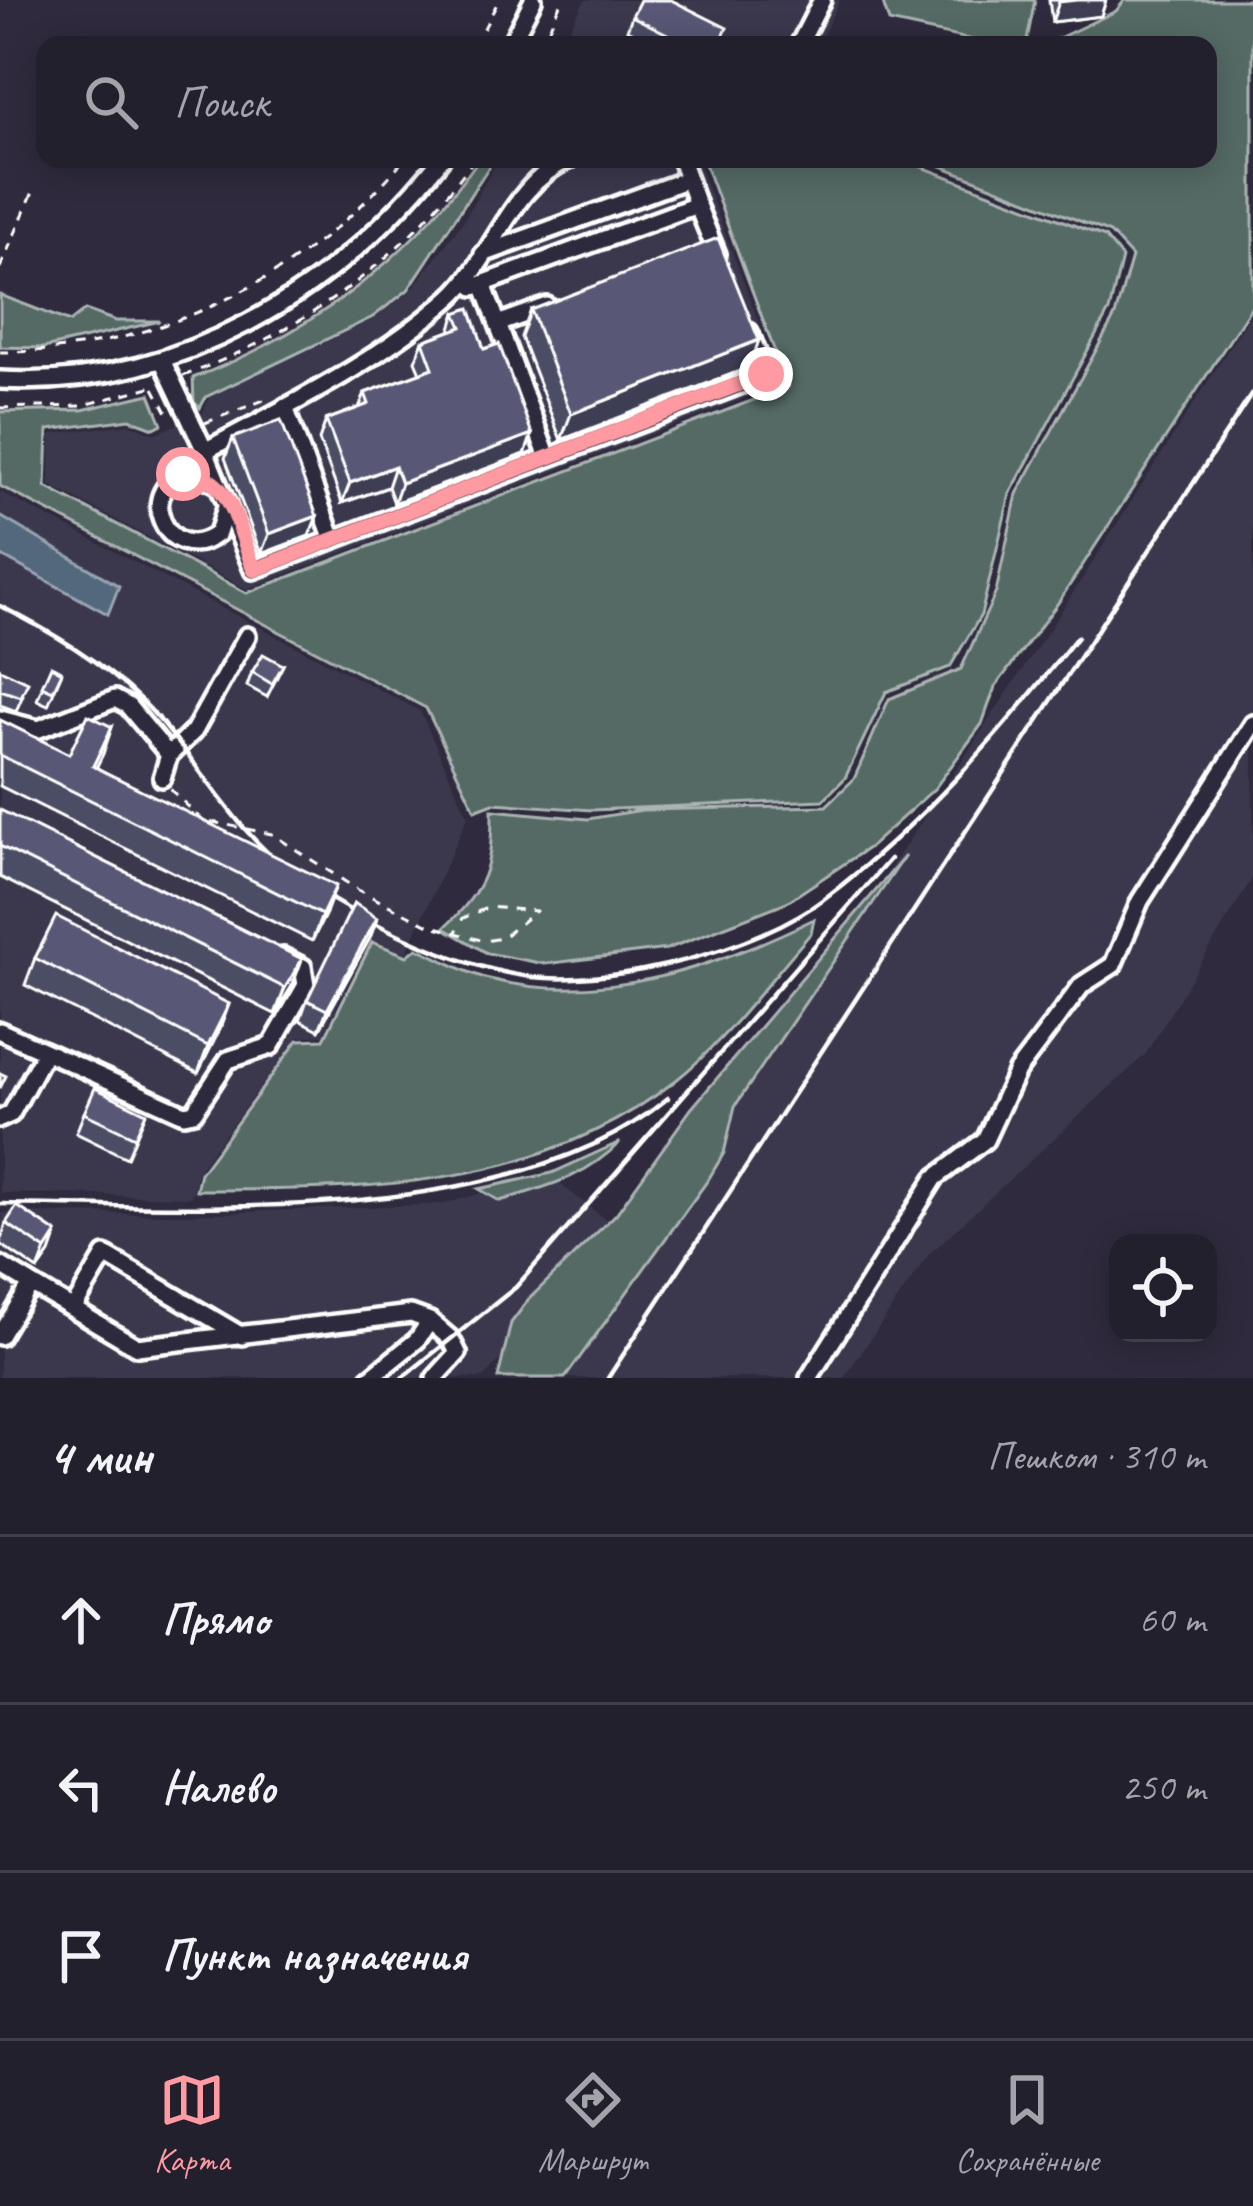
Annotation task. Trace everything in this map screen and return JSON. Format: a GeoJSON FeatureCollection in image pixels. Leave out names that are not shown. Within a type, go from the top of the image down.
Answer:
{"type":"FeatureCollection","features":[{"type":"Feature","properties":{"kind":"street"},"geometry":{"type":"LineString","coordinates":[[515,36],[533,0]]}},
{"type":"Feature","properties":{"kind":"street"},"geometry":{"type":"LineString","coordinates":[[804,36],[822,0]]}},
{"type":"Feature","properties":{"kind":"street"},"geometry":{"type":"LineString","coordinates":[[0,380],[84,378],[162,360],[216,340],[333,270],[387,222],[433,168]]}},
{"type":"Feature","properties":{"kind":"street"},"geometry":{"type":"LineString","coordinates":[[225,496],[224,523],[209,539],[187,543],[166,532],[157,511],[164,488],[195,473],[205,451],[281,401],[380,354],[454,295],[520,200],[559,168]]}},
{"type":"Feature","properties":{"kind":"street"},"geometry":{"type":"LineString","coordinates":[[684,168],[722,266]]}},
{"type":"Feature","properties":{"kind":"street"},"geometry":{"type":"LineString","coordinates":[[483,254],[688,179]]}},
{"type":"Feature","properties":{"kind":"street"},"geometry":{"type":"LineString","coordinates":[[454,295],[698,205]]}},
{"type":"Feature","properties":{"kind":"street"},"geometry":{"type":"LineString","coordinates":[[692,253],[713,245]]}},
{"type":"Feature","properties":{"kind":"street"},"geometry":{"type":"LineString","coordinates":[[483,284],[548,458]]}},
{"type":"Feature","properties":{"kind":"street"},"geometry":{"type":"LineString","coordinates":[[498,324],[562,300]]}},
{"type":"Feature","properties":{"kind":"street"},"geometry":{"type":"LineString","coordinates":[[162,360],[254,570],[766,374],[740,310]]}},
{"type":"Feature","properties":{"kind":"street"},"geometry":{"type":"LineString","coordinates":[[281,401],[333,539]]}},
{"type":"Feature","properties":{"kind":"street"},"geometry":{"type":"LineString","coordinates":[[195,473],[225,496]]}},
{"type":"Feature","properties":{"kind":"street"},"geometry":{"type":"LineString","coordinates":[[162,778],[169,755],[194,731],[247,636]]}},
{"type":"Feature","properties":{"kind":"street"},"geometry":{"type":"LineString","coordinates":[[0,719],[39,728],[115,699],[128,706],[169,755]]}},
{"type":"Feature","properties":{"kind":"street"},"geometry":{"type":"LineString","coordinates":[[808,1378],[935,1178],[985,1140],[1017,1071],[1082,985],[1113,965],[1140,901],[1253,724]]}},
{"type":"Feature","properties":{"kind":"street"},"geometry":{"type":"LineString","coordinates":[[0,1031],[184,1114],[194,1112],[228,1060],[271,1046],[306,986],[302,967],[262,947]]}},
{"type":"Feature","properties":{"kind":"street"},"geometry":{"type":"LineString","coordinates":[[0,1119],[10,1114],[45,1052]]}},
{"type":"Feature","properties":{"kind":"street"},"geometry":{"type":"LineString","coordinates":[[74,1309],[105,1255],[242,1336]]}},
{"type":"Feature","properties":{"kind":"street"},"geometry":{"type":"LineString","coordinates":[[0,1264],[136,1347],[411,1314],[430,1321],[452,1339],[458,1353],[435,1378]]}},
{"type":"Feature","properties":{"kind":"street"},"geometry":{"type":"LineString","coordinates":[[0,1336],[31,1284]]}},
{"type":"Feature","properties":{"kind":"street"},"geometry":{"type":"LineString","coordinates":[[370,1378],[417,1340],[430,1321]]}},
{"type":"Feature","properties":{"kind":"path"},"geometry":{"type":"LineString","coordinates":[[480,36],[499,0]]}},
{"type":"Feature","properties":{"kind":"path"},"geometry":{"type":"LineString","coordinates":[[545,36],[562,0]]}},
{"type":"Feature","properties":{"kind":"path"},"geometry":{"type":"LineString","coordinates":[[0,352],[39,352],[137,334],[195,314],[290,263],[344,224],[396,168]]}},
{"type":"Feature","properties":{"kind":"path"},"geometry":{"type":"LineString","coordinates":[[0,268],[33,192]]}},
{"type":"Feature","properties":{"kind":"path"},"geometry":{"type":"LineString","coordinates":[[153,386],[170,418]]}},
{"type":"Feature","properties":{"kind":"path"},"geometry":{"type":"LineString","coordinates":[[194,427],[281,401]]}},
{"type":"Feature","properties":{"kind":"path"},"geometry":{"type":"LineString","coordinates":[[162,778],[202,820],[272,834],[358,890],[455,934],[484,941],[502,938],[536,911],[489,907],[463,918],[455,934]]}},
{"type":"Feature","properties":{"kind":"shaded area"},"geometry":{"type":"Polygon","coordinates":[[[585,0],[840,0],[822,36],[565,36],[585,0]]]}},
{"type":"Feature","properties":{"kind":"shaded area"},"geometry":{"type":"Polygon","coordinates":[[[493,168],[700,168],[782,384],[247,589],[50,485],[51,434],[130,424],[154,434],[202,414],[210,397],[374,319],[411,291],[464,220],[493,168]]]}},
{"type":"Feature","properties":{"kind":"shaded area"},"geometry":{"type":"Polygon","coordinates":[[[1253,311],[1253,877],[1145,1055],[929,1254],[844,1378],[552,1378],[1060,613],[1253,311]]]}},
{"type":"Feature","properties":{"kind":"shaded area"},"geometry":{"type":"Polygon","coordinates":[[[0,492],[420,711],[468,816],[406,954],[369,938],[323,1035],[298,1037],[198,1170],[191,1197],[0,1193],[0,492]]]}},
{"type":"Feature","properties":{"kind":"shaded area"},"geometry":{"type":"Polygon","coordinates":[[[547,1174],[617,1228],[484,1378],[0,1378],[0,1213],[190,1214],[444,1204],[547,1174]]]}},
{"type":"Feature","properties":{"kind":"green space"},"geometry":{"type":"Polygon","coordinates":[[[882,0],[1035,0],[1028,36],[954,36],[889,22],[882,0]]]}},
{"type":"Feature","properties":{"kind":"green space"},"geometry":{"type":"Polygon","coordinates":[[[1125,0],[1253,0],[1253,304],[1058,603],[995,687],[982,724],[935,788],[871,846],[787,902],[667,949],[545,964],[487,953],[444,928],[484,876],[492,810],[588,819],[642,810],[826,806],[854,779],[889,699],[961,669],[996,592],[1017,494],[1115,316],[1132,257],[1110,233],[947,168],[1217,168],[1217,36],[1063,36],[1116,11],[1125,0]]]}},
{"type":"Feature","properties":{"kind":"green space"},"geometry":{"type":"Polygon","coordinates":[[[472,168],[488,168],[408,290],[373,317],[206,397],[200,408],[194,402],[193,378],[277,339],[353,290],[388,262],[472,168]]]}},
{"type":"Feature","properties":{"kind":"green space"},"geometry":{"type":"Polygon","coordinates":[[[706,168],[925,168],[1105,237],[1122,258],[1109,311],[1010,494],[981,615],[950,667],[886,692],[845,778],[823,800],[592,810],[493,803],[475,810],[426,708],[0,486],[0,412],[82,410],[150,394],[162,424],[154,428],[130,419],[48,430],[46,487],[247,593],[788,387],[706,168]]]}},
{"type":"Feature","properties":{"kind":"green space"},"geometry":{"type":"Polygon","coordinates":[[[0,295],[70,322],[85,310],[116,321],[160,321],[44,348],[0,347],[0,295]]]}},
{"type":"Feature","properties":{"kind":"green space"},"geometry":{"type":"Polygon","coordinates":[[[905,856],[735,1106],[724,1153],[708,1180],[565,1378],[498,1378],[511,1323],[529,1299],[616,1214],[691,1109],[905,856]]]}},
{"type":"Feature","properties":{"kind":"green space"},"geometry":{"type":"Polygon","coordinates":[[[814,919],[811,933],[694,1065],[622,1117],[566,1144],[507,1163],[384,1184],[196,1190],[200,1173],[298,1040],[324,1039],[372,942],[407,956],[417,948],[485,978],[570,988],[654,978],[695,967],[814,919]]]}},
{"type":"Feature","properties":{"kind":"green space"},"geometry":{"type":"Polygon","coordinates":[[[620,1142],[579,1173],[534,1191],[500,1201],[479,1189],[552,1173],[620,1142]]]}},
{"type":"Feature","properties":{"kind":"water"},"geometry":{"type":"Polygon","coordinates":[[[0,516],[119,586],[108,614],[0,555],[0,516]]]}},
{"type":"Feature","properties":{"kind":"building"},"geometry":{"type":"Polygon","coordinates":[[[640,0],[671,0],[727,28],[723,36],[671,36],[632,16],[640,0]]]}},
{"type":"Feature","properties":{"kind":"building"},"geometry":{"type":"Polygon","coordinates":[[[718,238],[759,340],[571,414],[531,310],[718,238]]]}},
{"type":"Feature","properties":{"kind":"building"},"geometry":{"type":"Polygon","coordinates":[[[470,308],[484,349],[499,344],[532,434],[401,483],[395,466],[350,483],[326,420],[369,404],[365,393],[433,368],[423,341],[462,327],[456,313],[470,308]]]}},
{"type":"Feature","properties":{"kind":"building"},"geometry":{"type":"Polygon","coordinates":[[[281,420],[317,516],[269,534],[233,438],[281,420]]]}},
{"type":"Feature","properties":{"kind":"building"},"geometry":{"type":"Polygon","coordinates":[[[263,654],[283,665],[272,684],[252,672],[263,654]]]}},
{"type":"Feature","properties":{"kind":"building"},"geometry":{"type":"Polygon","coordinates":[[[51,666],[62,672],[53,691],[42,686],[51,666]]]}},
{"type":"Feature","properties":{"kind":"building"},"geometry":{"type":"Polygon","coordinates":[[[0,669],[28,682],[21,697],[0,690],[0,669]]]}},
{"type":"Feature","properties":{"kind":"building"},"geometry":{"type":"Polygon","coordinates":[[[88,715],[112,727],[93,766],[336,886],[322,915],[0,755],[0,720],[69,754],[88,715]]]}},
{"type":"Feature","properties":{"kind":"building"},"geometry":{"type":"Polygon","coordinates":[[[0,810],[302,959],[285,988],[0,846],[0,810]]]}},
{"type":"Feature","properties":{"kind":"building"},"geometry":{"type":"Polygon","coordinates":[[[354,903],[377,918],[327,1010],[307,1000],[354,903]]]}},
{"type":"Feature","properties":{"kind":"building"},"geometry":{"type":"Polygon","coordinates":[[[56,916],[229,1004],[208,1046],[35,958],[56,916]]]}},
{"type":"Feature","properties":{"kind":"building"},"geometry":{"type":"Polygon","coordinates":[[[95,1088],[146,1113],[135,1137],[84,1113],[95,1088]]]}},
{"type":"Feature","properties":{"kind":"building"},"geometry":{"type":"Polygon","coordinates":[[[17,1206],[57,1233],[46,1250],[6,1223],[17,1206]]]}},
{"type":"Feature","properties":{"kind":"railway"},"geometry":{"type":"LineString","coordinates":[[608,1378],[1253,392]]}},
{"type":"Feature","properties":{"kind":"railway"},"geometry":{"type":"LineString","coordinates":[[0,606],[75,648],[127,687],[162,722],[250,835],[316,889],[374,923],[439,952],[503,972],[566,978],[644,970],[725,948],[762,934],[825,898],[895,839],[959,775],[1077,637]]}},
{"type":"Feature","properties":{"kind":"railway"},"geometry":{"type":"LineString","coordinates":[[402,1378],[516,1287],[890,859]]}},
{"type":"Feature","properties":{"kind":"railway"},"geometry":{"type":"LineString","coordinates":[[0,1204],[256,1206],[440,1190],[526,1170],[603,1140],[668,1098]]}},
{"type":"Feature","properties":{"kind":"route"},"geometry":{"type":"LineString","coordinates":[[183,474],[206,476],[223,490],[254,570],[766,374]]}}]}
